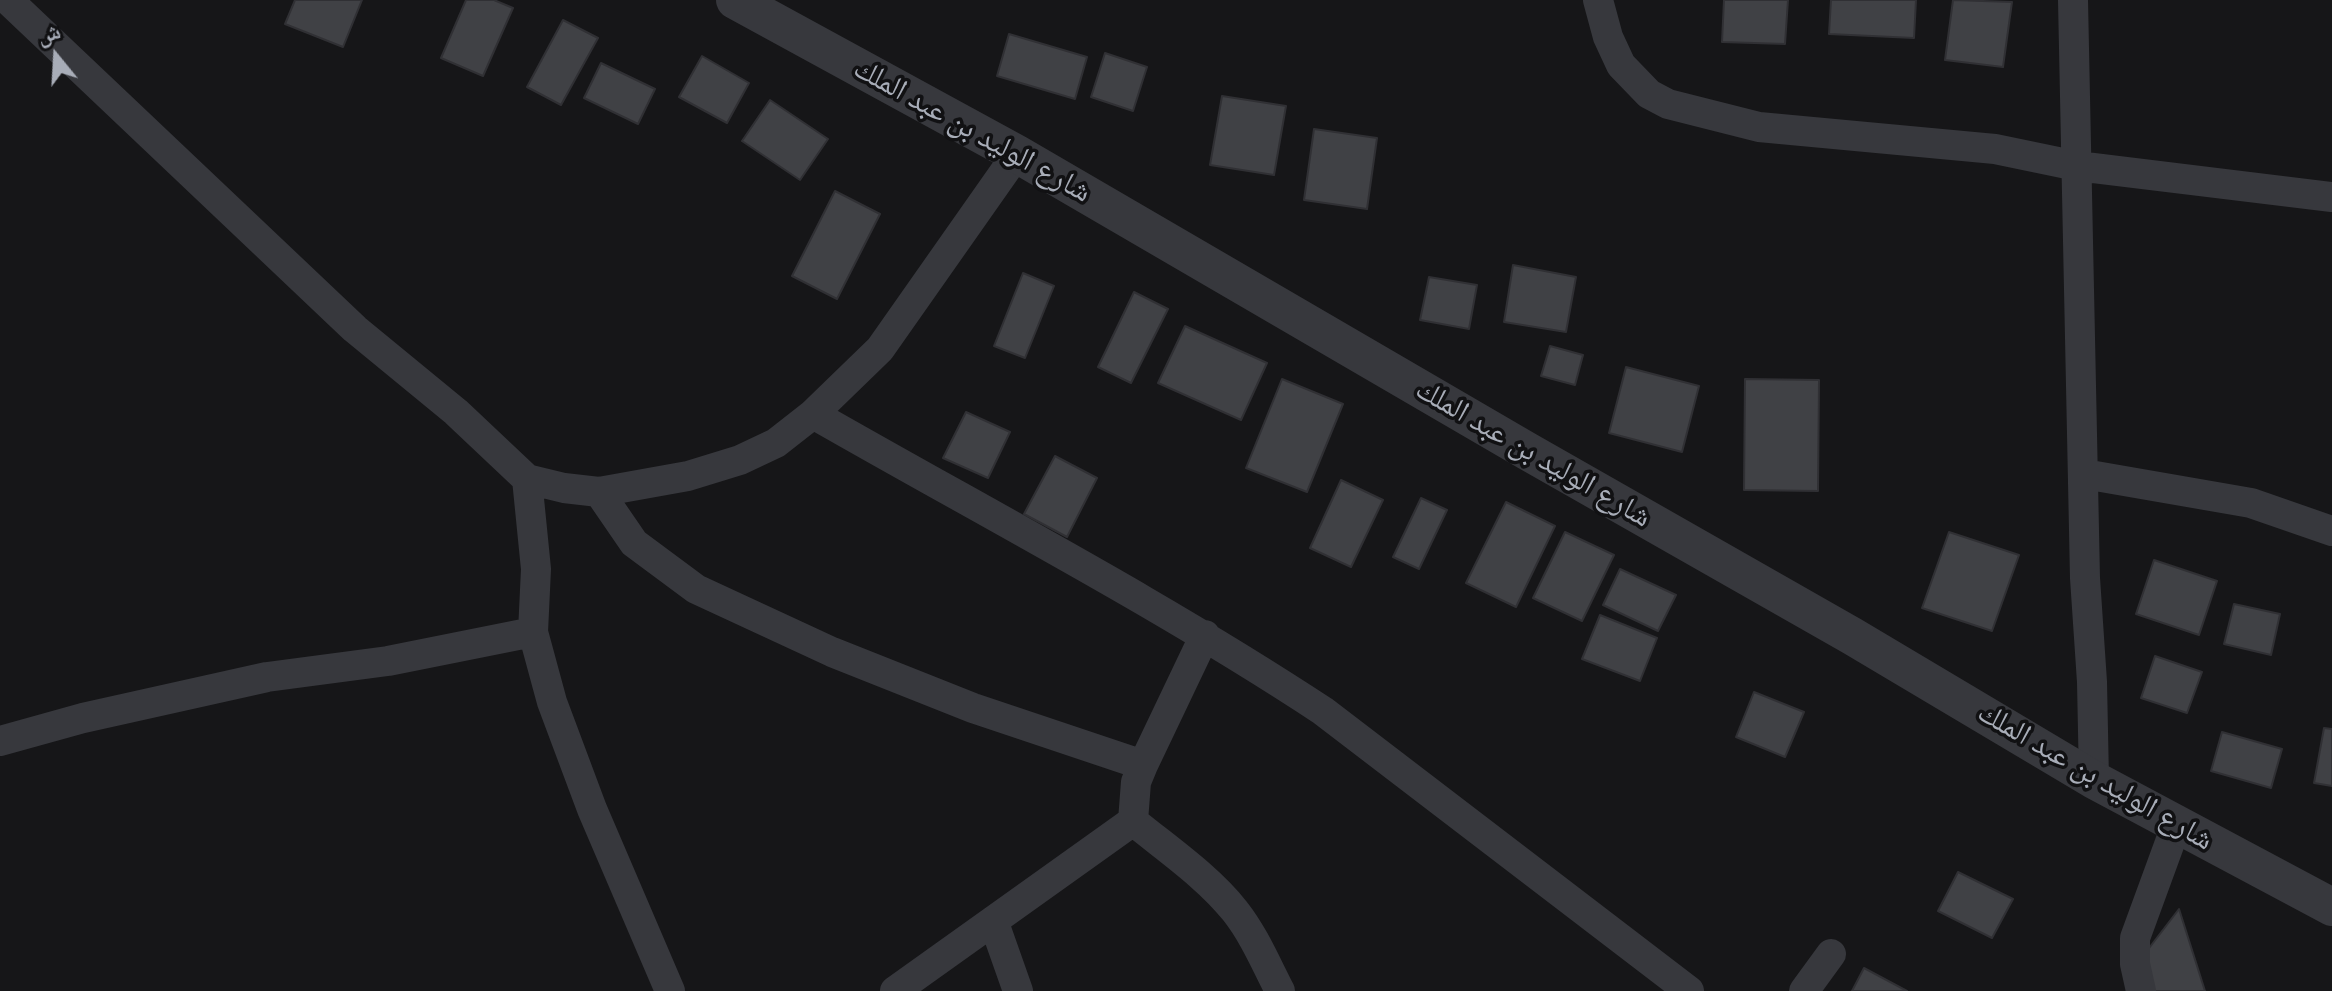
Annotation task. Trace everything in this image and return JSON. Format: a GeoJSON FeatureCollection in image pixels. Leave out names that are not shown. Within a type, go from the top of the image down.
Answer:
{"type":"FeatureCollection","features":[{"type":"Feature","properties":{"kind":"street"},"geometry":{"type":"LineString","coordinates":[[8,0],[333,309],[456,412],[527,479],[564,488],[599,492],[688,476],[740,460],[776,443],[813,414],[880,349],[1017,154]]}},
{"type":"Feature","properties":{"kind":"street","name":"شارع الوليد بن عبد الملك"},"geometry":{"type":"LineString","coordinates":[[736,0],[1017,154],[1514,444],[1852,636],[2094,780],[2332,907]]}},
{"type":"Feature","properties":{"kind":"street"},"geometry":{"type":"LineString","coordinates":[[1598,0],[1608,37],[1621,65],[1649,94],[1668,104],[1759,127],[1995,149],[2077,166],[2332,197]]}},
{"type":"Feature","properties":{"kind":"street"},"geometry":{"type":"LineString","coordinates":[[2073,0],[2085,578],[2094,780]]}},
{"type":"Feature","properties":{"kind":"street"},"geometry":{"type":"LineString","coordinates":[[813,414],[1205,635],[1323,711],[1689,991]]}},
{"type":"Feature","properties":{"kind":"street"},"geometry":{"type":"LineString","coordinates":[[2084,474],[2251,503],[2332,531]]}},
{"type":"Feature","properties":{"kind":"street"},"geometry":{"type":"LineString","coordinates":[[527,479],[536,569],[533,632],[552,702],[592,809],[670,991]]}},
{"type":"Feature","properties":{"kind":"street"},"geometry":{"type":"LineString","coordinates":[[599,492],[634,543],[696,589],[832,652],[973,708],[1143,765]]}},
{"type":"Feature","properties":{"kind":"street"},"geometry":{"type":"LineString","coordinates":[[0,741],[83,718],[267,677],[388,661],[533,632]]}},
{"type":"Feature","properties":{"kind":"street"},"geometry":{"type":"LineString","coordinates":[[895,991],[1133,821],[1136,782],[1205,635]]}},
{"type":"Feature","properties":{"kind":"street"},"geometry":{"type":"LineString","coordinates":[[1133,821],[1211,886],[1234,910],[1280,991]]}},
{"type":"Feature","properties":{"kind":"street"},"geometry":{"type":"LineString","coordinates":[[2141,991],[2135,964],[2135,938],[2176,826]]}},
{"type":"Feature","properties":{"kind":"street"},"geometry":{"type":"LineString","coordinates":[[994,923],[1018,991]]}},
{"type":"Feature","properties":{"kind":"street"},"geometry":{"type":"LineString","coordinates":[[1804,991],[1831,954]]}},
{"type":"Feature","properties":{"kind":"building"},"geometry":{"type":"Polygon","coordinates":[[[295,0],[362,0],[343,47],[285,24],[295,0]]]}},
{"type":"Feature","properties":{"kind":"building"},"geometry":{"type":"Polygon","coordinates":[[[466,0],[494,0],[513,8],[483,76],[441,58],[466,0]]]}},
{"type":"Feature","properties":{"kind":"building"},"geometry":{"type":"Polygon","coordinates":[[[1724,0],[1788,0],[1785,44],[1722,42],[1724,0]]]}},
{"type":"Feature","properties":{"kind":"building"},"geometry":{"type":"Polygon","coordinates":[[[1831,0],[1916,0],[1914,38],[1829,34],[1831,0]]]}},
{"type":"Feature","properties":{"kind":"building"},"geometry":{"type":"Polygon","coordinates":[[[1953,0],[2012,2],[2003,67],[1945,60],[1953,0]]]}},
{"type":"Feature","properties":{"kind":"building"},"geometry":{"type":"Polygon","coordinates":[[[563,20],[598,38],[561,105],[527,87],[563,20]]]}},
{"type":"Feature","properties":{"kind":"building"},"geometry":{"type":"Polygon","coordinates":[[[1009,34],[1087,57],[1075,99],[997,76],[1009,34]]]}},
{"type":"Feature","properties":{"kind":"building"},"geometry":{"type":"Polygon","coordinates":[[[1105,53],[1147,67],[1133,111],[1091,97],[1105,53]]]}},
{"type":"Feature","properties":{"kind":"building"},"geometry":{"type":"Polygon","coordinates":[[[702,56],[749,83],[727,123],[679,97],[702,56]]]}},
{"type":"Feature","properties":{"kind":"building"},"geometry":{"type":"Polygon","coordinates":[[[601,63],[655,89],[638,124],[584,98],[601,63]]]}},
{"type":"Feature","properties":{"kind":"building"},"geometry":{"type":"Polygon","coordinates":[[[1222,96],[1286,106],[1274,175],[1210,165],[1222,96]]]}},
{"type":"Feature","properties":{"kind":"building"},"geometry":{"type":"Polygon","coordinates":[[[770,100],[828,139],[800,180],[742,141],[770,100]]]}},
{"type":"Feature","properties":{"kind":"building"},"geometry":{"type":"Polygon","coordinates":[[[1314,129],[1377,138],[1367,209],[1304,200],[1314,129]]]}},
{"type":"Feature","properties":{"kind":"building"},"geometry":{"type":"Polygon","coordinates":[[[835,191],[880,214],[837,299],[792,276],[835,191]]]}},
{"type":"Feature","properties":{"kind":"building"},"geometry":{"type":"Polygon","coordinates":[[[1513,265],[1576,277],[1566,332],[1504,322],[1513,265]]]}},
{"type":"Feature","properties":{"kind":"building"},"geometry":{"type":"Polygon","coordinates":[[[1023,273],[1054,286],[1025,358],[994,346],[1023,273]]]}},
{"type":"Feature","properties":{"kind":"building"},"geometry":{"type":"Polygon","coordinates":[[[1429,277],[1477,285],[1469,329],[1420,320],[1429,277]]]}},
{"type":"Feature","properties":{"kind":"building"},"geometry":{"type":"Polygon","coordinates":[[[1134,292],[1168,309],[1131,383],[1098,367],[1134,292]]]}},
{"type":"Feature","properties":{"kind":"building"},"geometry":{"type":"Polygon","coordinates":[[[1185,326],[1267,363],[1241,420],[1158,383],[1185,326]]]}},
{"type":"Feature","properties":{"kind":"building"},"geometry":{"type":"Polygon","coordinates":[[[1550,346],[1583,355],[1575,385],[1541,376],[1550,346]]]}},
{"type":"Feature","properties":{"kind":"building"},"geometry":{"type":"Polygon","coordinates":[[[1626,367],[1699,386],[1682,452],[1609,433],[1626,367]]]}},
{"type":"Feature","properties":{"kind":"building"},"geometry":{"type":"Polygon","coordinates":[[[1282,379],[1343,404],[1307,492],[1246,468],[1282,379]]]}},
{"type":"Feature","properties":{"kind":"building"},"geometry":{"type":"Polygon","coordinates":[[[1745,379],[1819,380],[1818,491],[1744,490],[1745,379]]]}},
{"type":"Feature","properties":{"kind":"building"},"geometry":{"type":"Polygon","coordinates":[[[966,412],[1010,432],[988,478],[943,458],[966,412]]]}},
{"type":"Feature","properties":{"kind":"building"},"geometry":{"type":"Polygon","coordinates":[[[1055,456],[1097,478],[1067,537],[1024,514],[1055,456]]]}},
{"type":"Feature","properties":{"kind":"building"},"geometry":{"type":"Polygon","coordinates":[[[1341,480],[1383,500],[1351,567],[1310,548],[1341,480]]]}},
{"type":"Feature","properties":{"kind":"building"},"geometry":{"type":"Polygon","coordinates":[[[1421,498],[1447,510],[1419,569],[1393,557],[1421,498]]]}},
{"type":"Feature","properties":{"kind":"building"},"geometry":{"type":"Polygon","coordinates":[[[1506,502],[1555,526],[1516,607],[1466,583],[1506,502]]]}},
{"type":"Feature","properties":{"kind":"building"},"geometry":{"type":"Polygon","coordinates":[[[1565,532],[1614,555],[1582,621],[1533,598],[1565,532]]]}},
{"type":"Feature","properties":{"kind":"building"},"geometry":{"type":"Polygon","coordinates":[[[1949,532],[2019,555],[1992,631],[1922,608],[1949,532]]]}},
{"type":"Feature","properties":{"kind":"building"},"geometry":{"type":"Polygon","coordinates":[[[2154,560],[2217,581],[2199,635],[2136,614],[2154,560]]]}},
{"type":"Feature","properties":{"kind":"building"},"geometry":{"type":"Polygon","coordinates":[[[1620,569],[1676,595],[1658,631],[1603,605],[1620,569]]]}},
{"type":"Feature","properties":{"kind":"building"},"geometry":{"type":"Polygon","coordinates":[[[2234,604],[2280,614],[2271,655],[2224,644],[2234,604]]]}},
{"type":"Feature","properties":{"kind":"building"},"geometry":{"type":"Polygon","coordinates":[[[1600,615],[1657,638],[1640,681],[1582,659],[1600,615]]]}},
{"type":"Feature","properties":{"kind":"building"},"geometry":{"type":"Polygon","coordinates":[[[2155,656],[2202,672],[2187,713],[2141,698],[2155,656]]]}},
{"type":"Feature","properties":{"kind":"building"},"geometry":{"type":"Polygon","coordinates":[[[1754,692],[1804,712],[1785,757],[1736,737],[1754,692]]]}},
{"type":"Feature","properties":{"kind":"building"},"geometry":{"type":"Polygon","coordinates":[[[2324,728],[2332,729],[2332,786],[2314,783],[2324,728]]]}},
{"type":"Feature","properties":{"kind":"building"},"geometry":{"type":"Polygon","coordinates":[[[2222,732],[2282,749],[2271,788],[2211,771],[2222,732]]]}},
{"type":"Feature","properties":{"kind":"building"},"geometry":{"type":"Polygon","coordinates":[[[1958,872],[2013,899],[1992,938],[1938,911],[1958,872]]]}},
{"type":"Feature","properties":{"kind":"building"},"geometry":{"type":"Polygon","coordinates":[[[2179,909],[2205,991],[2154,991],[2143,956],[2179,909]]]}},
{"type":"Feature","properties":{"kind":"building"},"geometry":{"type":"Polygon","coordinates":[[[1864,968],[1907,991],[1852,991],[1864,968]]]}}]}
